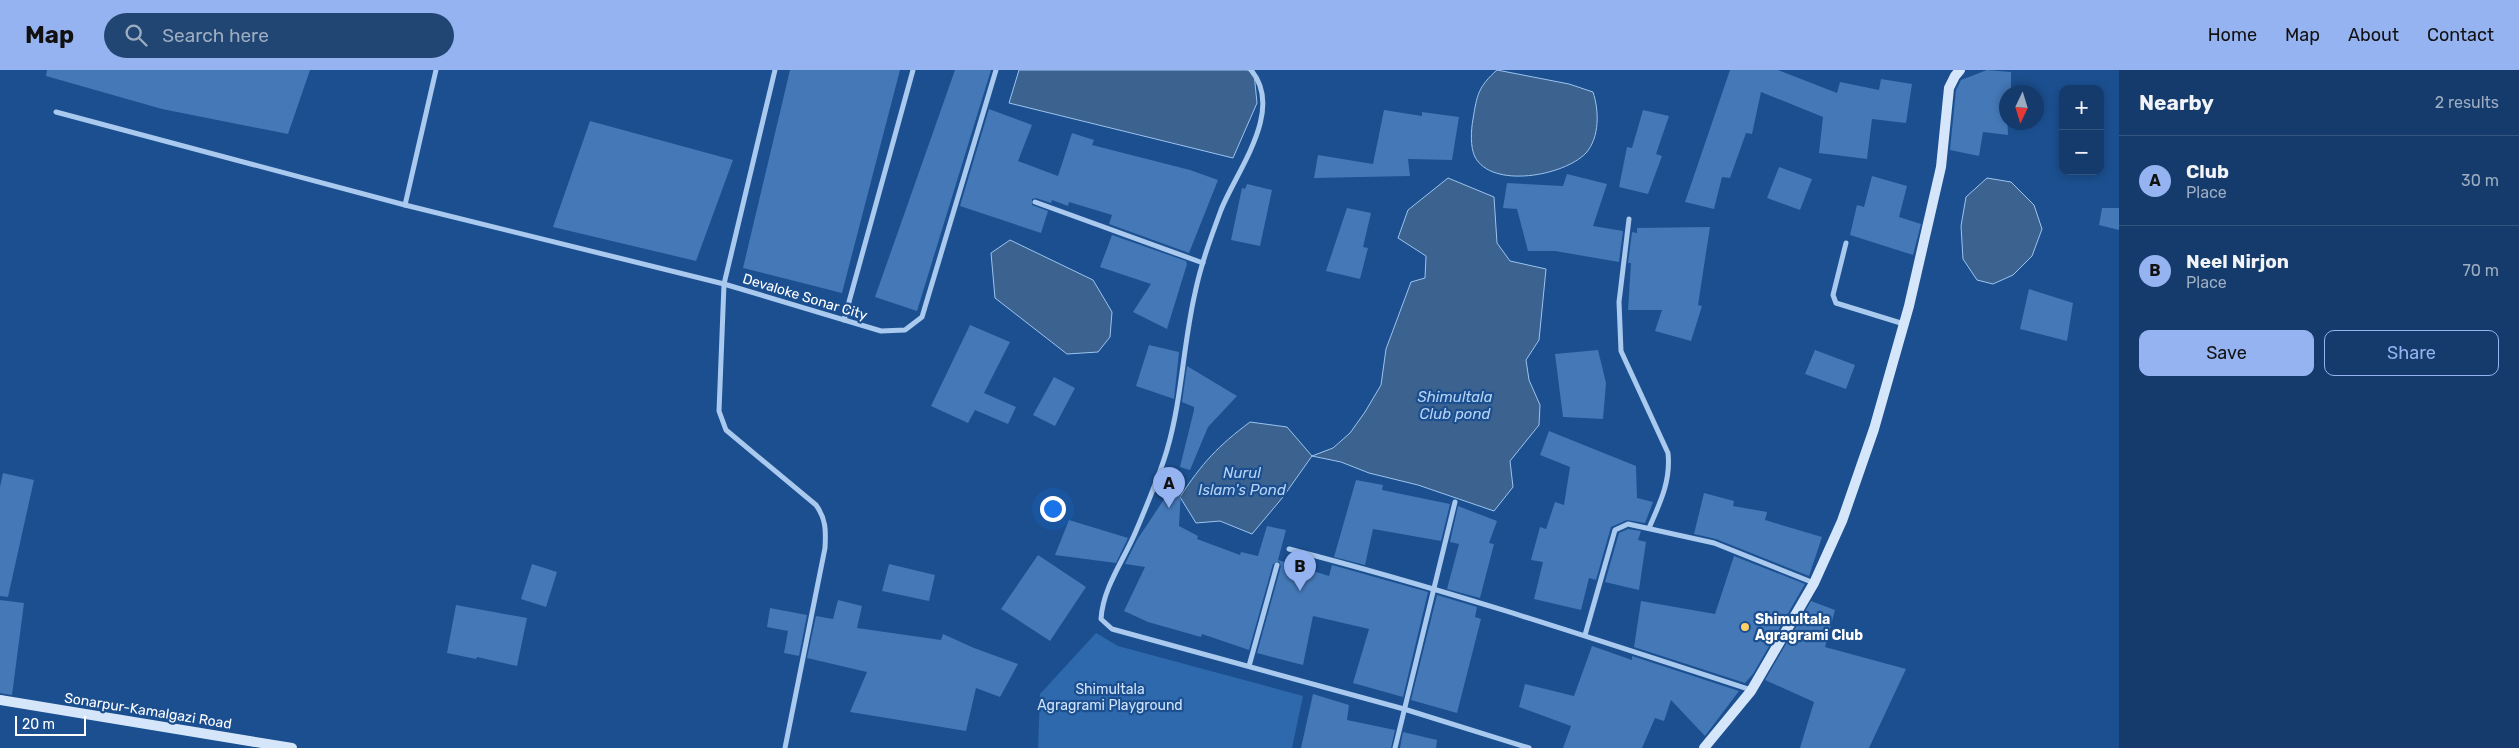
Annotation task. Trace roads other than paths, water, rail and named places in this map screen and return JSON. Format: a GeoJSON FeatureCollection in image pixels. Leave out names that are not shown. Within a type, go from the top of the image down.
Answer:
{"type":"FeatureCollection","features":[{"type":"Feature","properties":{"kind":"street"},"geometry":{"type":"LineString","coordinates":[[405,205],[436,70]]}},
{"type":"Feature","properties":{"kind":"street"},"geometry":{"type":"LineString","coordinates":[[56,112],[405,205],[724,284],[774,70]]}},
{"type":"Feature","properties":{"kind":"street"},"geometry":{"type":"LineString","coordinates":[[844,320],[913,70]]}},
{"type":"Feature","properties":{"kind":"street","name":"Devaloke Sonar City"},"geometry":{"type":"LineString","coordinates":[[785,748],[825,548],[826,528],[823,516],[816,505],[726,430],[719,411],[724,284],[881,331],[904,330],[922,317],[996,70]]}},
{"type":"Feature","properties":{"kind":"street"},"geometry":{"type":"LineString","coordinates":[[1251,70],[1262,86],[1259,133],[1226,199],[1203,263],[1195,293],[1184,366],[1167,450],[1136,531],[1102,603],[1101,619],[1112,629],[1404,709],[1529,748]]}},
{"type":"Feature","properties":{"kind":"street"},"geometry":{"type":"LineString","coordinates":[[1704,748],[1752,691],[1814,583],[1842,521],[1874,429],[1904,324],[1941,167],[1949,88],[1960,70]]}},
{"type":"Feature","properties":{"kind":"street"},"geometry":{"type":"LineString","coordinates":[[1035,202],[1203,263]]}},
{"type":"Feature","properties":{"kind":"street"},"geometry":{"type":"LineString","coordinates":[[1630,219],[1619,302],[1621,351],[1668,453],[1670,469],[1668,483],[1649,528]]}},
{"type":"Feature","properties":{"kind":"street"},"geometry":{"type":"LineString","coordinates":[[1846,243],[1833,295],[1836,303],[1904,324]]}},
{"type":"Feature","properties":{"kind":"street"},"geometry":{"type":"LineString","coordinates":[[1395,748],[1432,588],[1455,502]]}},
{"type":"Feature","properties":{"kind":"street"},"geometry":{"type":"LineString","coordinates":[[1585,635],[1615,530],[1628,524],[1714,543],[1814,583]]}},
{"type":"Feature","properties":{"kind":"street"},"geometry":{"type":"LineString","coordinates":[[1290,549],[1388,574],[1585,635],[1752,691]]}},
{"type":"Feature","properties":{"kind":"street"},"geometry":{"type":"LineString","coordinates":[[1249,666],[1277,565]]}},
{"type":"Feature","properties":{"kind":"street","name":"Sonarpur-Kamalgazi Road"},"geometry":{"type":"LineString","coordinates":[[0,700],[292,748]]}},
{"type":"Feature","properties":{"kind":"water"},"geometry":{"type":"Polygon","coordinates":[[[1019,70],[1247,70],[1254,73],[1257,103],[1233,158],[1009,103],[1019,70]]]}},
{"type":"Feature","properties":{"kind":"water"},"geometry":{"type":"Polygon","coordinates":[[[1497,70],[1569,84],[1593,92],[1597,123],[1594,139],[1586,153],[1562,168],[1529,176],[1512,176],[1496,173],[1484,167],[1473,153],[1472,123],[1479,92],[1486,81],[1497,70]]]}},
{"type":"Feature","properties":{"kind":"water","name":"Shimultala Club pond"},"geometry":{"type":"Polygon","coordinates":[[[1448,178],[1494,197],[1497,243],[1510,261],[1546,269],[1539,340],[1526,360],[1529,380],[1540,405],[1539,425],[1510,461],[1513,487],[1494,511],[1418,485],[1369,473],[1341,462],[1312,456],[1333,448],[1350,433],[1365,412],[1381,385],[1386,349],[1411,282],[1425,278],[1426,256],[1398,238],[1408,210],[1448,178]]]}},
{"type":"Feature","properties":{"kind":"water"},"geometry":{"type":"Polygon","coordinates":[[[1987,178],[2011,182],[2034,205],[2042,229],[2032,256],[2013,275],[1993,284],[1977,280],[1963,259],[1961,226],[1966,197],[1987,178]]]}},
{"type":"Feature","properties":{"kind":"water"},"geometry":{"type":"Polygon","coordinates":[[[1010,240],[1093,280],[1112,312],[1110,337],[1098,352],[1067,354],[995,298],[991,253],[1010,240]]]}},
{"type":"Feature","properties":{"kind":"water","name":"Nurul Islam's Pond"},"geometry":{"type":"Polygon","coordinates":[[[1250,422],[1287,427],[1312,456],[1283,497],[1252,534],[1220,521],[1196,523],[1180,497],[1211,456],[1250,422]]]}},
{"type":"Feature","properties":{"kind":"place","name":"Club"},"geometry":{"type":"Point","coordinates":[1169,508]}},
{"type":"Feature","properties":{"kind":"place","name":"Neel Nirjon"},"geometry":{"type":"Point","coordinates":[1300,591]}},
{"type":"Feature","properties":{"kind":"place","name":"Shimultala Agragrami Club"},"geometry":{"type":"Point","coordinates":[1745,627]}},
{"type":"Feature","properties":{"kind":"park label","name":"Shimultala Agragrami Playground"},"geometry":{"type":"Point","coordinates":[1110,698]}}]}
